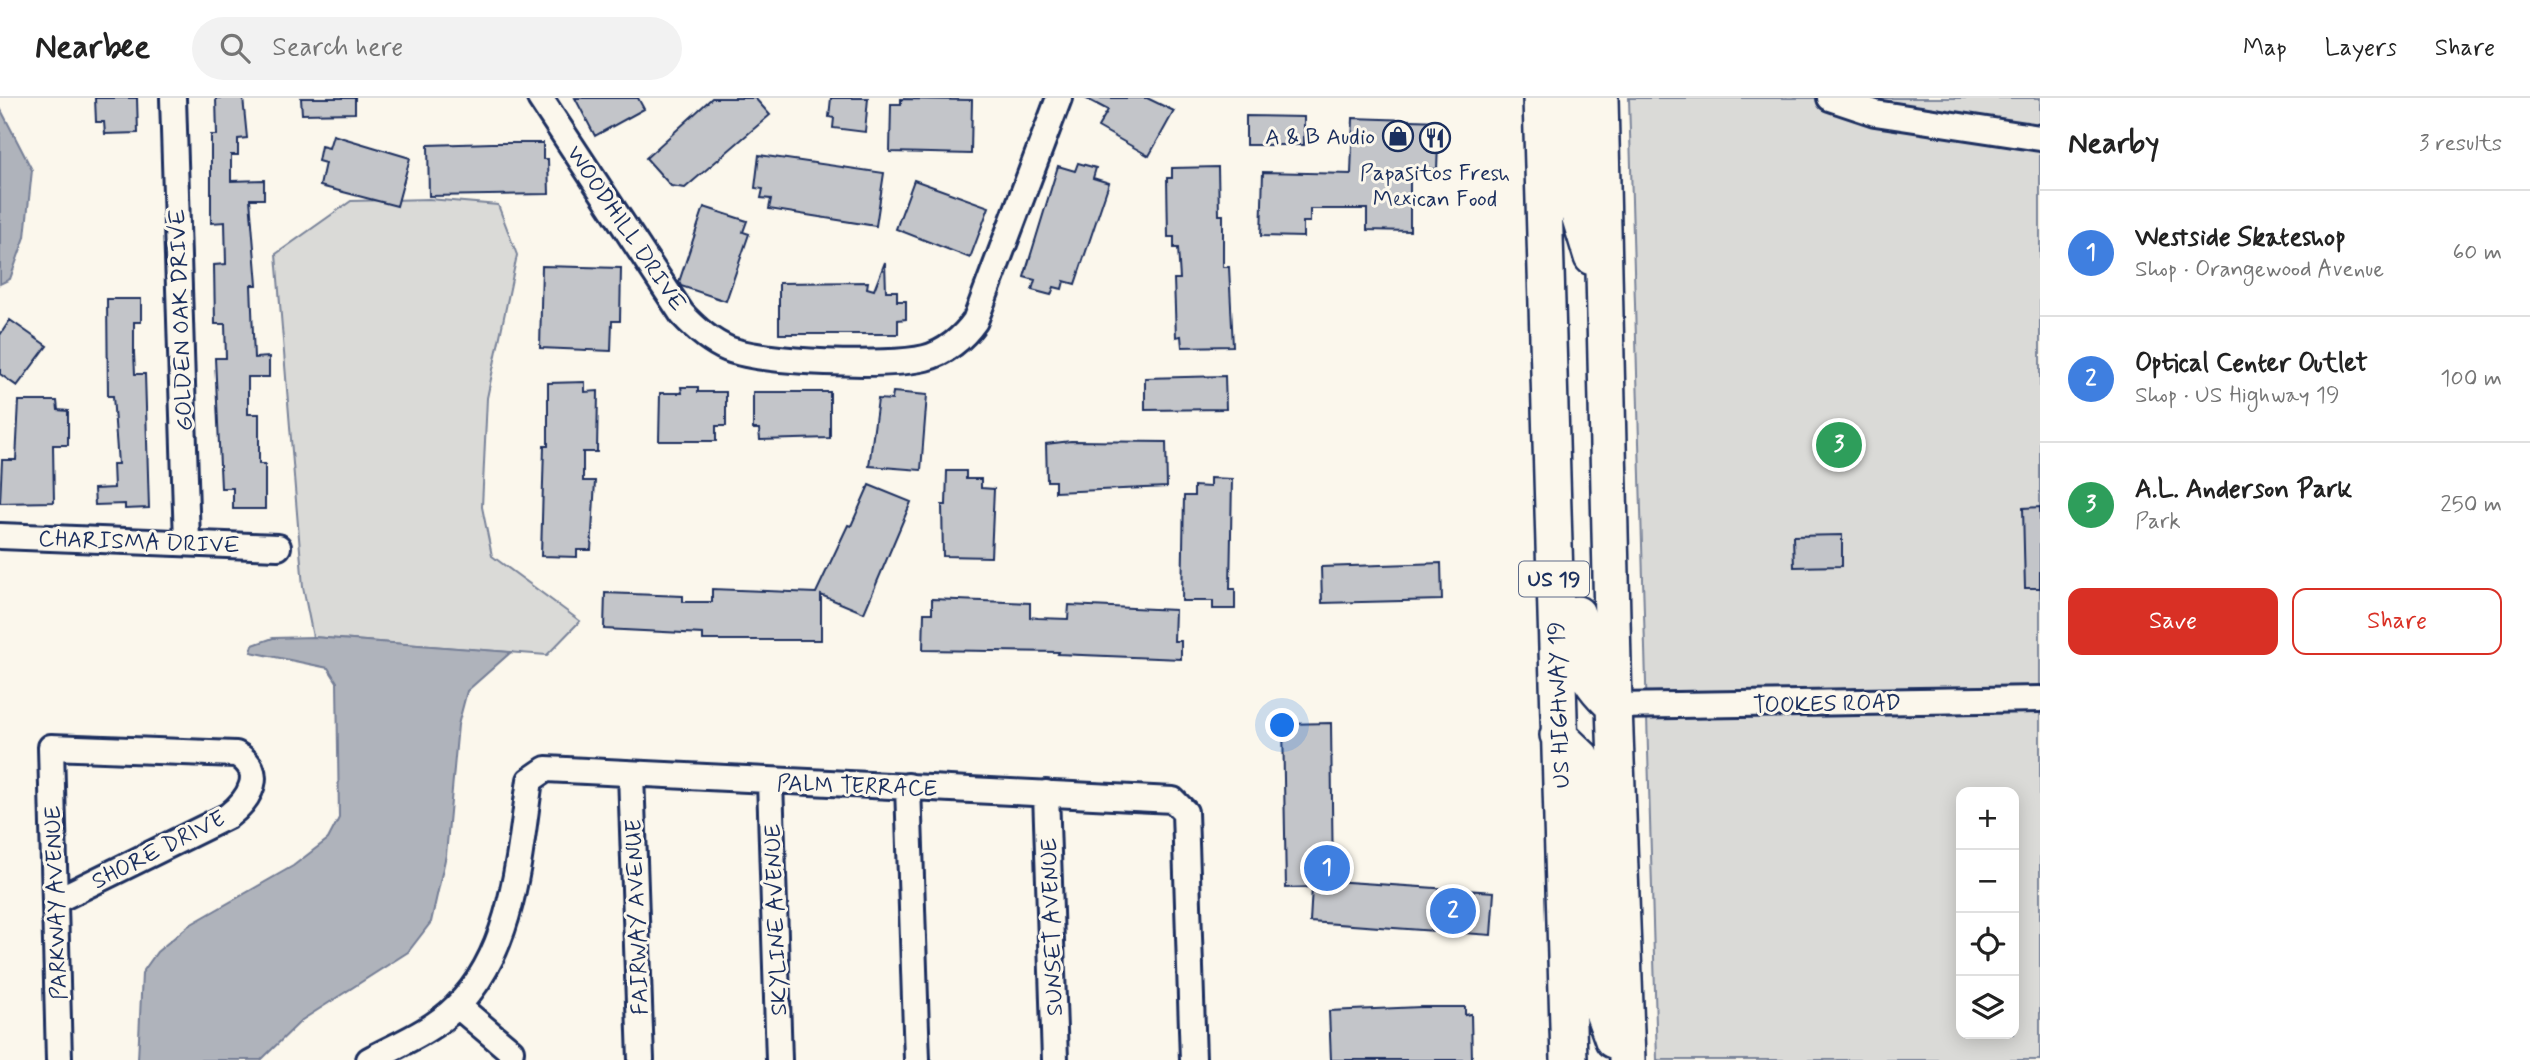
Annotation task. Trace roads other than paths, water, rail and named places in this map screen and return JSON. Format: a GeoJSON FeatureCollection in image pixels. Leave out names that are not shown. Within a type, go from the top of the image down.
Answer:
{"type":"FeatureCollection","features":[{"type":"Feature","properties":{"kind":"highway","name":"US HIGHWAY 19"},"geometry":{"type":"LineString","coordinates":[[1541,98],[1569,1060]]}},
{"type":"Feature","properties":{"kind":"highway"},"geometry":{"type":"LineString","coordinates":[[1570,98],[1573,195],[1605,297]]}},
{"type":"Feature","properties":{"kind":"highway","name":"US 19"},"geometry":{"type":"LineString","coordinates":[[1600,98],[1614,706],[1627,1060]]}},
{"type":"Feature","properties":{"kind":"highway"},"geometry":{"type":"LineString","coordinates":[[1550,424],[1574,546],[1579,654],[1594,689],[1614,706]]}},
{"type":"Feature","properties":{"kind":"highway"},"geometry":{"type":"LineString","coordinates":[[1558,735],[1582,758],[1587,773],[1600,1004],[1620,1060]]}},
{"type":"Feature","properties":{"kind":"street","name":"GOLDEN OAK DRIVE"},"geometry":{"type":"LineString","coordinates":[[173,98],[187,542]]}},
{"type":"Feature","properties":{"kind":"street","name":"WOODHILL DRIVE"},"geometry":{"type":"LineString","coordinates":[[540,98],[682,313],[701,333],[726,348],[759,358],[872,361],[913,360],[942,352],[975,321],[1059,98]]}},
{"type":"Feature","properties":{"kind":"street"},"geometry":{"type":"LineString","coordinates":[[1830,98],[1875,113],[2040,138]]}},
{"type":"Feature","properties":{"kind":"street","name":"CHARISMA DRIVE"},"geometry":{"type":"LineString","coordinates":[[0,536],[278,547]]}},
{"type":"Feature","properties":{"kind":"street","name":"TOOKES ROAD"},"geometry":{"type":"LineString","coordinates":[[1614,706],[2040,699]]}},
{"type":"Feature","properties":{"kind":"street","name":"PARKWAY AVENUE"},"geometry":{"type":"LineString","coordinates":[[59,1060],[51,747],[236,754],[248,761],[253,768],[252,785]]}},
{"type":"Feature","properties":{"kind":"street","name":"PALM TERRACE"},"geometry":{"type":"LineString","coordinates":[[458,1006],[494,953],[517,867],[530,780],[546,769],[1168,798],[1185,812],[1193,1060]]}},
{"type":"Feature","properties":{"kind":"street","name":"FAIRWAY AVENUE"},"geometry":{"type":"LineString","coordinates":[[631,774],[641,1060]]}},
{"type":"Feature","properties":{"kind":"street","name":"SKYLINE AVENUE"},"geometry":{"type":"LineString","coordinates":[[771,781],[779,1060]]}},
{"type":"Feature","properties":{"kind":"street","name":"SHORE DRIVE"},"geometry":{"type":"LineString","coordinates":[[55,901],[228,816],[243,802],[252,785]]}},
{"type":"Feature","properties":{"kind":"street"},"geometry":{"type":"LineString","coordinates":[[908,786],[917,1060]]}},
{"type":"Feature","properties":{"kind":"street","name":"SUNSET AVENUE"},"geometry":{"type":"LineString","coordinates":[[1046,793],[1055,1060]]}},
{"type":"Feature","properties":{"kind":"street"},"geometry":{"type":"LineString","coordinates":[[369,1060],[432,1026],[458,1006],[511,1051]]}},
{"type":"Feature","properties":{"kind":"place","name":"A & B Audio"},"geometry":{"type":"Point","coordinates":[1398,136]}},
{"type":"Feature","properties":{"kind":"place","name":"Papasitos Fresh Mexican Food"},"geometry":{"type":"Point","coordinates":[1435,138]}},
{"type":"Feature","properties":{"kind":"place","name":"A.L. Anderson Park"},"geometry":{"type":"Point","coordinates":[1839,445]}},
{"type":"Feature","properties":{"kind":"place","name":"Westside Skateshop"},"geometry":{"type":"Point","coordinates":[1327,868]}},
{"type":"Feature","properties":{"kind":"place","name":"Optical Center Outlet"},"geometry":{"type":"Point","coordinates":[1453,911]}}]}
